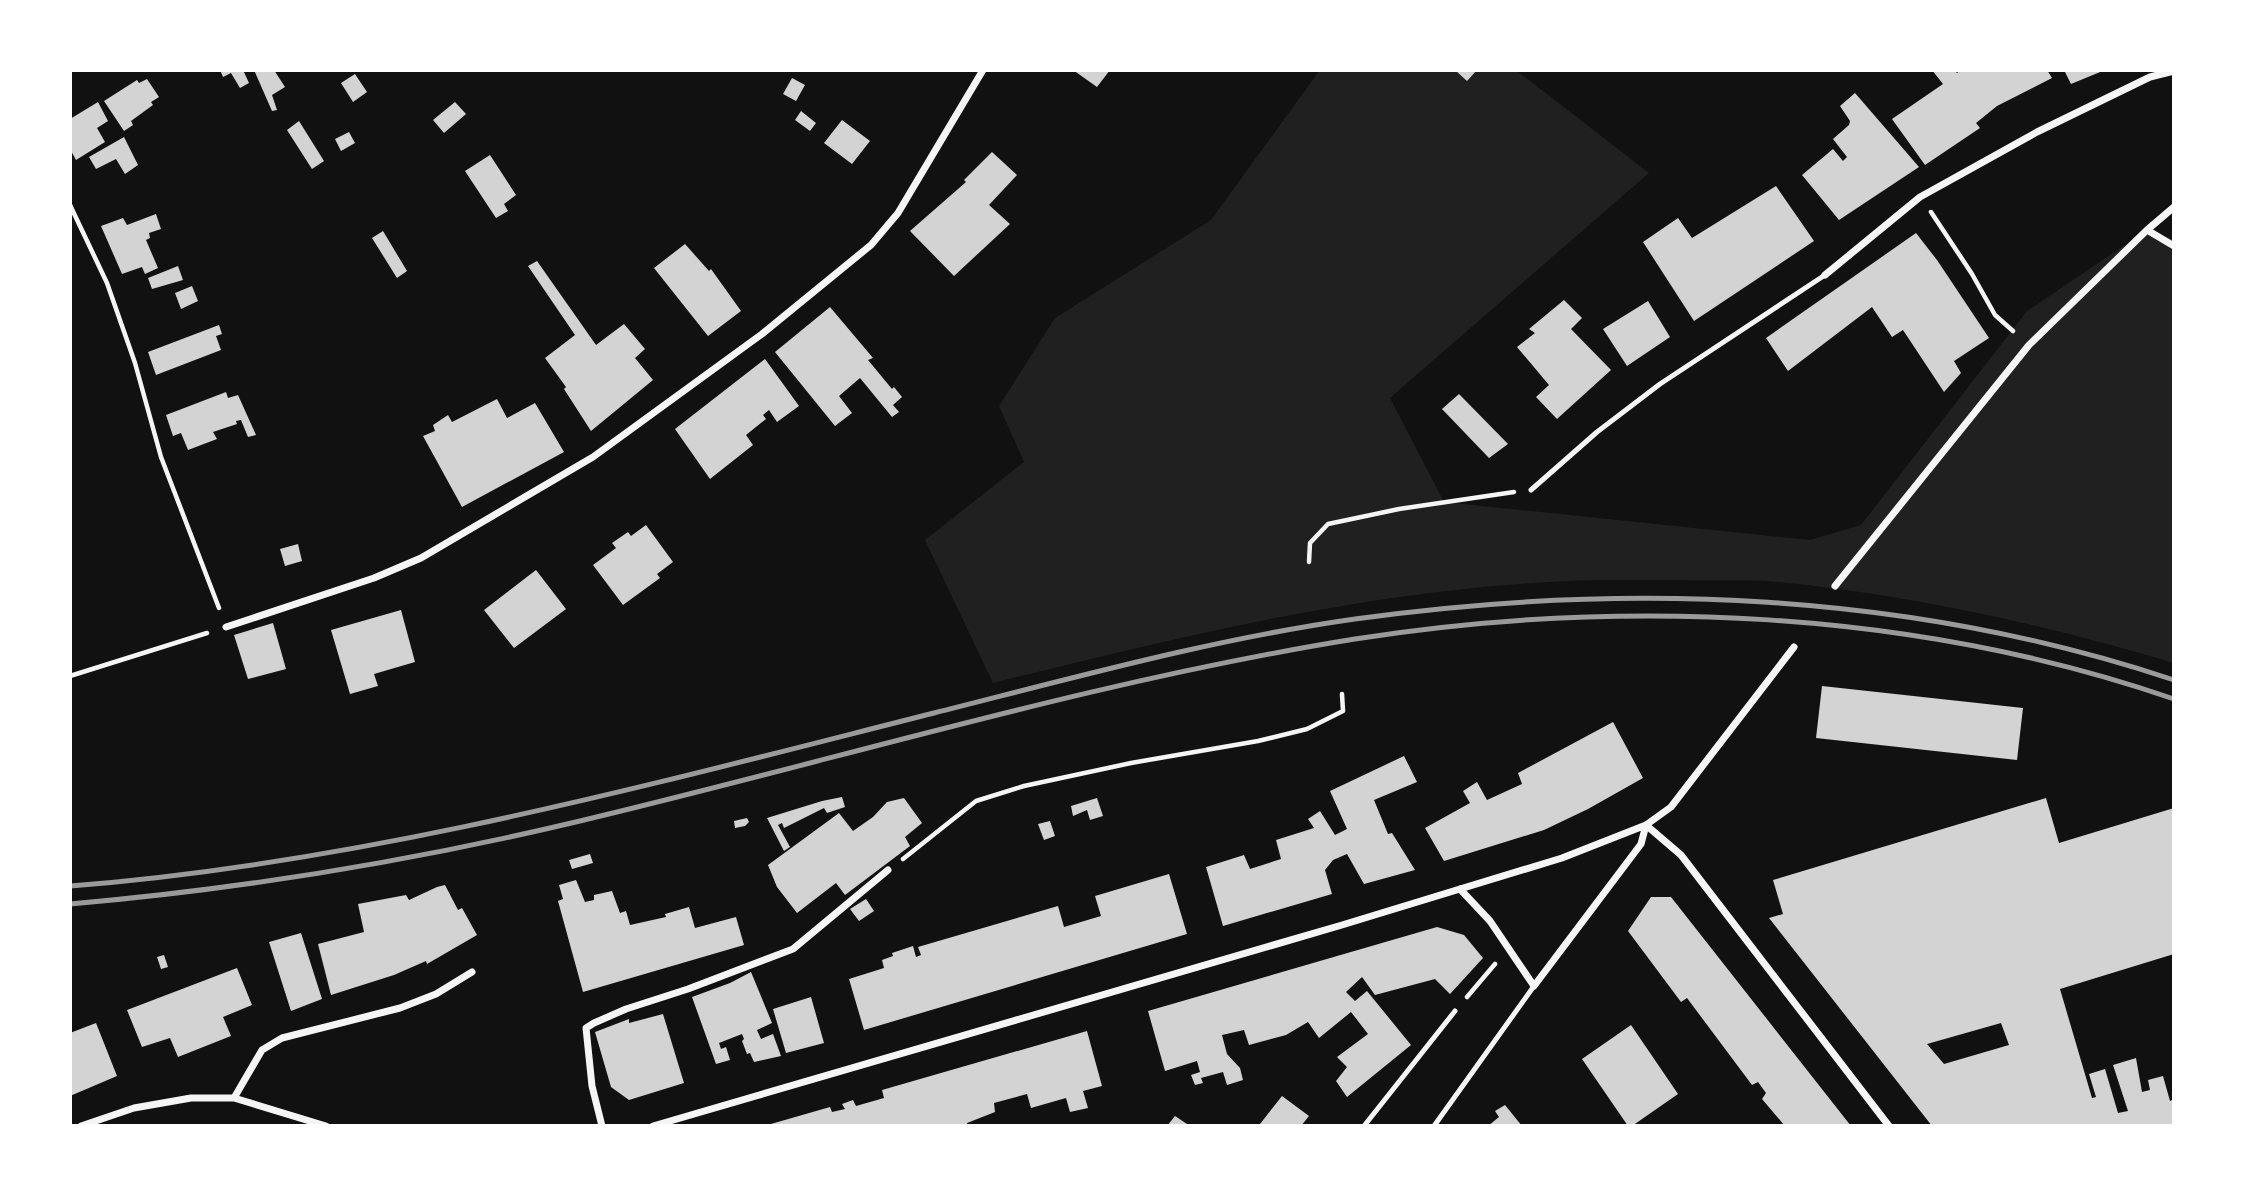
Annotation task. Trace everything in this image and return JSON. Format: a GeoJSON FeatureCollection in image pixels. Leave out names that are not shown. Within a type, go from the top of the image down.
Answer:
{"type":"FeatureCollection","features":[{"type":"Feature","properties":{"kind":"street"},"geometry":{"type":"LineString","coordinates":[[226,627],[374,578],[421,558],[593,457],[762,334],[871,245],[898,213],[982,70]]}},
{"type":"Feature","properties":{"kind":"street"},"geometry":{"type":"LineString","coordinates":[[1825,275],[1920,197],[2038,132],[2150,78],[2174,71]]}},
{"type":"Feature","properties":{"kind":"street"},"geometry":{"type":"LineString","coordinates":[[1835,586],[2029,345],[2174,207]]}},
{"type":"Feature","properties":{"kind":"street"},"geometry":{"type":"LineString","coordinates":[[2147,230],[2174,246]]}},
{"type":"Feature","properties":{"kind":"street"},"geometry":{"type":"LineString","coordinates":[[653,1126],[1342,925],[1562,858],[1646,825],[1671,807],[1794,647]]}},
{"type":"Feature","properties":{"kind":"street"},"geometry":{"type":"LineString","coordinates":[[1460,889],[1490,921],[1534,986],[1641,844],[1646,825]]}},
{"type":"Feature","properties":{"kind":"street"},"geometry":{"type":"LineString","coordinates":[[1646,825],[1681,855],[1889,1126]]}},
{"type":"Feature","properties":{"kind":"street"},"geometry":{"type":"LineString","coordinates":[[602,1126],[592,1086],[586,1028],[626,1009],[688,989],[793,948],[888,870]]}},
{"type":"Feature","properties":{"kind":"street"},"geometry":{"type":"LineString","coordinates":[[234,1098],[262,1050],[282,1038],[400,1007],[436,994],[472,972]]}},
{"type":"Feature","properties":{"kind":"street"},"geometry":{"type":"LineString","coordinates":[[81,1126],[145,1106],[191,1098],[234,1098],[326,1126]]}},
{"type":"Feature","properties":{"kind":"lane"},"geometry":{"type":"LineString","coordinates":[[1531,489],[1597,432],[1660,384],[1825,275]]}},
{"type":"Feature","properties":{"kind":"lane"},"geometry":{"type":"LineString","coordinates":[[1434,1126],[1534,986]]}},
{"type":"Feature","properties":{"kind":"lane"},"geometry":{"type":"LineString","coordinates":[[1364,1126],[1455,1011]]}},
{"type":"Feature","properties":{"kind":"path"},"geometry":{"type":"LineString","coordinates":[[1920,197],[1972,274],[1995,315],[2029,345]]}},
{"type":"Feature","properties":{"kind":"path"},"geometry":{"type":"LineString","coordinates":[[70,205],[107,284],[135,363],[161,457],[226,627],[70,676]]}},
{"type":"Feature","properties":{"kind":"path"},"geometry":{"type":"LineString","coordinates":[[1309,562],[1310,543],[1328,524],[1399,509],[1531,489]]}},
{"type":"Feature","properties":{"kind":"path"},"geometry":{"type":"LineString","coordinates":[[888,870],[976,801],[1024,786],[1307,729],[1343,711],[1342,694]]}},
{"type":"Feature","properties":{"kind":"path"},"geometry":{"type":"LineString","coordinates":[[1455,1011],[1508,949]]}},
{"type":"Feature","properties":{"kind":"shaded area"},"geometry":{"type":"Polygon","coordinates":[[[1320,70],[1516,70],[1649,173],[1390,398],[1444,502],[1810,540],[1861,525],[2027,311],[2147,230],[2174,240],[2174,663],[2028,624],[1879,595],[1779,582],[1586,580],[1464,589],[1328,608],[1126,650],[993,683],[925,540],[1024,462],[999,406],[1055,318],[1211,220],[1320,70]]]}},
{"type":"Feature","properties":{"kind":"building"},"geometry":{"type":"Polygon","coordinates":[[[220,70],[243,70],[249,83],[240,88],[231,73],[223,77],[220,70]]]}},
{"type":"Feature","properties":{"kind":"building"},"geometry":{"type":"Polygon","coordinates":[[[254,70],[274,70],[285,87],[272,95],[277,110],[272,111],[254,70]]]}},
{"type":"Feature","properties":{"kind":"building"},"geometry":{"type":"Polygon","coordinates":[[[1073,70],[1110,70],[1097,87],[1073,70]]]}},
{"type":"Feature","properties":{"kind":"building"},"geometry":{"type":"Polygon","coordinates":[[[1455,70],[1477,70],[1467,81],[1455,70]]]}},
{"type":"Feature","properties":{"kind":"building"},"geometry":{"type":"Polygon","coordinates":[[[1932,70],[1954,70],[1957,73],[1961,70],[2047,70],[2052,78],[1997,106],[1976,123],[1980,128],[1925,165],[1892,119],[1943,84],[1932,70]]]}},
{"type":"Feature","properties":{"kind":"building"},"geometry":{"type":"Polygon","coordinates":[[[2064,70],[2105,70],[2071,84],[2064,70]]]}},
{"type":"Feature","properties":{"kind":"building"},"geometry":{"type":"Polygon","coordinates":[[[355,74],[367,92],[353,102],[341,83],[355,74]]]}},
{"type":"Feature","properties":{"kind":"building"},"geometry":{"type":"Polygon","coordinates":[[[792,78],[805,85],[796,101],[783,94],[792,78]]]}},
{"type":"Feature","properties":{"kind":"building"},"geometry":{"type":"Polygon","coordinates":[[[147,79],[159,97],[151,102],[153,105],[131,121],[133,125],[124,131],[104,101],[137,80],[139,83],[147,79]]]}},
{"type":"Feature","properties":{"kind":"building"},"geometry":{"type":"Polygon","coordinates":[[[1855,93],[1919,167],[1839,220],[1802,175],[1833,149],[1843,161],[1847,157],[1833,139],[1849,125],[1850,121],[1840,106],[1855,93]]]}},
{"type":"Feature","properties":{"kind":"building"},"geometry":{"type":"Polygon","coordinates":[[[98,102],[108,121],[97,128],[105,142],[76,160],[70,149],[70,119],[98,102]]]}},
{"type":"Feature","properties":{"kind":"building"},"geometry":{"type":"Polygon","coordinates":[[[455,102],[466,114],[444,133],[433,120],[455,102]]]}},
{"type":"Feature","properties":{"kind":"building"},"geometry":{"type":"Polygon","coordinates":[[[801,111],[816,123],[810,131],[795,120],[801,111]]]}},
{"type":"Feature","properties":{"kind":"building"},"geometry":{"type":"Polygon","coordinates":[[[842,120],[870,141],[852,164],[824,143],[842,120]]]}},
{"type":"Feature","properties":{"kind":"building"},"geometry":{"type":"Polygon","coordinates":[[[299,121],[324,161],[312,169],[287,130],[299,121]]]}},
{"type":"Feature","properties":{"kind":"building"},"geometry":{"type":"Polygon","coordinates":[[[349,132],[355,143],[341,151],[335,139],[349,132]]]}},
{"type":"Feature","properties":{"kind":"building"},"geometry":{"type":"Polygon","coordinates":[[[124,137],[138,165],[125,174],[116,159],[96,169],[89,157],[124,137]]]}},
{"type":"Feature","properties":{"kind":"building"},"geometry":{"type":"Polygon","coordinates":[[[992,152],[1017,175],[989,205],[1010,224],[954,276],[910,231],[966,182],[964,180],[992,152]]]}},
{"type":"Feature","properties":{"kind":"building"},"geometry":{"type":"Polygon","coordinates":[[[490,155],[516,195],[504,204],[508,211],[496,218],[465,171],[490,155]]]}},
{"type":"Feature","properties":{"kind":"building"},"geometry":{"type":"Polygon","coordinates":[[[1776,186],[1814,241],[1694,321],[1643,242],[1678,218],[1692,238],[1776,186]]]}},
{"type":"Feature","properties":{"kind":"building"},"geometry":{"type":"Polygon","coordinates":[[[156,214],[161,229],[149,233],[150,238],[146,240],[158,268],[145,274],[142,267],[122,274],[101,226],[123,218],[127,225],[156,214]]]}},
{"type":"Feature","properties":{"kind":"building"},"geometry":{"type":"Polygon","coordinates":[[[383,231],[407,271],[397,278],[372,238],[383,231]]]}},
{"type":"Feature","properties":{"kind":"building"},"geometry":{"type":"Polygon","coordinates":[[[1916,233],[1989,338],[1954,361],[1961,373],[1944,392],[1903,330],[1892,337],[1872,307],[1788,371],[1766,338],[1916,233]]]}},
{"type":"Feature","properties":{"kind":"building"},"geometry":{"type":"Polygon","coordinates":[[[685,244],[709,271],[711,269],[741,311],[708,336],[654,268],[685,244]]]}},
{"type":"Feature","properties":{"kind":"building"},"geometry":{"type":"Polygon","coordinates":[[[537,261],[596,345],[624,324],[645,349],[635,358],[653,380],[591,431],[564,389],[566,387],[545,358],[575,335],[528,266],[537,261]]]}},
{"type":"Feature","properties":{"kind":"building"},"geometry":{"type":"Polygon","coordinates":[[[178,266],[183,280],[152,289],[148,278],[178,266]]]}},
{"type":"Feature","properties":{"kind":"building"},"geometry":{"type":"Polygon","coordinates":[[[192,286],[198,301],[181,309],[175,293],[192,286]]]}},
{"type":"Feature","properties":{"kind":"building"},"geometry":{"type":"Polygon","coordinates":[[[1564,300],[1582,318],[1571,329],[1611,370],[1557,419],[1536,397],[1549,385],[1517,347],[1535,333],[1529,329],[1564,300]]]}},
{"type":"Feature","properties":{"kind":"building"},"geometry":{"type":"Polygon","coordinates":[[[1648,301],[1670,337],[1627,366],[1603,329],[1648,301]]]}},
{"type":"Feature","properties":{"kind":"building"},"geometry":{"type":"Polygon","coordinates":[[[830,307],[873,358],[868,360],[902,397],[893,405],[899,412],[892,417],[860,378],[839,396],[852,413],[835,426],[775,352],[830,307]]]}},
{"type":"Feature","properties":{"kind":"building"},"geometry":{"type":"Polygon","coordinates":[[[219,325],[222,334],[216,336],[221,350],[156,375],[148,352],[219,325]]]}},
{"type":"Feature","properties":{"kind":"building"},"geometry":{"type":"Polygon","coordinates":[[[765,359],[799,406],[777,422],[769,410],[763,415],[766,419],[746,435],[753,445],[710,479],[675,429],[765,359]]]}},
{"type":"Feature","properties":{"kind":"building"},"geometry":{"type":"Polygon","coordinates":[[[226,392],[228,398],[238,395],[256,435],[248,437],[241,420],[236,421],[237,424],[213,432],[217,439],[188,450],[181,433],[173,436],[166,415],[226,392]]]}},
{"type":"Feature","properties":{"kind":"building"},"geometry":{"type":"Polygon","coordinates":[[[1459,394],[1508,444],[1489,458],[1442,409],[1459,394]]]}},
{"type":"Feature","properties":{"kind":"building"},"geometry":{"type":"Polygon","coordinates":[[[497,399],[507,418],[535,403],[564,452],[462,507],[423,436],[435,431],[433,425],[448,415],[452,422],[497,399]]]}},
{"type":"Feature","properties":{"kind":"building"},"geometry":{"type":"Polygon","coordinates":[[[646,525],[673,562],[657,574],[660,578],[623,605],[593,565],[616,548],[612,543],[628,532],[631,536],[646,525]]]}},
{"type":"Feature","properties":{"kind":"building"},"geometry":{"type":"Polygon","coordinates":[[[298,544],[302,561],[285,566],[280,549],[298,544]]]}},
{"type":"Feature","properties":{"kind":"building"},"geometry":{"type":"Polygon","coordinates":[[[536,570],[566,609],[514,648],[484,610],[536,570]]]}},
{"type":"Feature","properties":{"kind":"building"},"geometry":{"type":"Polygon","coordinates":[[[401,610],[415,662],[374,674],[378,686],[350,694],[331,630],[401,610]]]}},
{"type":"Feature","properties":{"kind":"building"},"geometry":{"type":"Polygon","coordinates":[[[273,623],[286,669],[248,679],[234,635],[273,623]]]}},
{"type":"Feature","properties":{"kind":"building"},"geometry":{"type":"Polygon","coordinates":[[[1822,686],[2023,708],[2017,760],[1816,738],[1822,686]]]}},
{"type":"Feature","properties":{"kind":"building"},"geometry":{"type":"Polygon","coordinates":[[[1613,722],[1643,778],[1544,830],[1444,861],[1425,828],[1470,803],[1463,791],[1477,782],[1487,800],[1522,784],[1518,773],[1613,722]]]}},
{"type":"Feature","properties":{"kind":"building"},"geometry":{"type":"Polygon","coordinates":[[[1404,756],[1417,782],[1374,800],[1388,834],[1392,833],[1415,870],[1364,884],[1347,854],[1333,860],[1325,870],[1332,894],[1223,926],[1206,867],[1244,855],[1250,869],[1281,859],[1276,840],[1314,828],[1308,819],[1320,811],[1335,835],[1347,829],[1330,791],[1404,756]]]}},
{"type":"Feature","properties":{"kind":"building"},"geometry":{"type":"Polygon","coordinates":[[[842,797],[845,807],[827,813],[824,808],[784,828],[782,823],[778,825],[790,847],[784,851],[767,818],[842,797]]]}},
{"type":"Feature","properties":{"kind":"building"},"geometry":{"type":"Polygon","coordinates":[[[904,798],[922,823],[905,837],[910,846],[845,895],[836,883],[797,913],[777,887],[768,865],[839,813],[853,831],[873,817],[887,802],[904,798]]]}},
{"type":"Feature","properties":{"kind":"building"},"geometry":{"type":"Polygon","coordinates":[[[1097,798],[1103,816],[1090,820],[1087,810],[1073,816],[1071,806],[1097,798]]]}},
{"type":"Feature","properties":{"kind":"building"},"geometry":{"type":"Polygon","coordinates":[[[2046,798],[2059,843],[2174,808],[2174,954],[2060,989],[2092,1098],[2096,1097],[2089,1074],[2105,1069],[2118,1113],[2128,1111],[2113,1065],[2136,1058],[2142,1092],[2150,1090],[2148,1080],[2163,1076],[2170,1101],[2174,1099],[2174,1126],[1932,1126],[1769,918],[1783,914],[1773,880],[2046,798]],[[2001,1023],[1927,1044],[1944,1064],[2009,1045],[2001,1023]]]}},
{"type":"Feature","properties":{"kind":"building"},"geometry":{"type":"Polygon","coordinates":[[[747,818],[749,822],[745,826],[735,828],[734,821],[747,818]]]}},
{"type":"Feature","properties":{"kind":"building"},"geometry":{"type":"Polygon","coordinates":[[[1050,821],[1055,836],[1044,840],[1038,824],[1050,821]]]}},
{"type":"Feature","properties":{"kind":"building"},"geometry":{"type":"Polygon","coordinates":[[[590,854],[593,863],[572,869],[569,860],[590,854]]]}},
{"type":"Feature","properties":{"kind":"building"},"geometry":{"type":"Polygon","coordinates":[[[1169,874],[1187,934],[864,1030],[849,979],[884,968],[882,960],[893,956],[892,953],[913,946],[916,957],[921,955],[918,947],[1058,906],[1064,927],[1101,916],[1095,896],[1169,874]]]}},
{"type":"Feature","properties":{"kind":"building"},"geometry":{"type":"Polygon","coordinates":[[[576,880],[585,902],[594,900],[594,895],[612,891],[620,913],[626,911],[630,925],[666,917],[665,914],[689,907],[695,928],[736,917],[744,945],[583,992],[558,901],[563,899],[559,885],[576,880]]]}},
{"type":"Feature","properties":{"kind":"building"},"geometry":{"type":"Polygon","coordinates":[[[445,885],[458,910],[462,908],[477,935],[427,964],[426,961],[394,975],[331,995],[318,944],[364,932],[358,904],[406,895],[409,900],[445,885]]]}},
{"type":"Feature","properties":{"kind":"building"},"geometry":{"type":"Polygon","coordinates":[[[1651,897],[1671,897],[1851,1126],[1785,1126],[1762,1099],[1766,1093],[1758,1082],[1752,1085],[1687,998],[1681,1002],[1628,931],[1651,897]]]}},
{"type":"Feature","properties":{"kind":"building"},"geometry":{"type":"Polygon","coordinates":[[[866,899],[874,911],[859,921],[850,909],[866,899]]]}},
{"type":"Feature","properties":{"kind":"building"},"geometry":{"type":"Polygon","coordinates":[[[1437,927],[1464,935],[1483,958],[1450,994],[1435,979],[1375,995],[1362,977],[1346,992],[1355,1001],[1367,991],[1411,1045],[1347,1097],[1336,1081],[1347,1067],[1337,1057],[1368,1034],[1351,1012],[1319,1038],[1308,1022],[1286,1035],[1249,1045],[1244,1030],[1222,1035],[1227,1054],[1240,1068],[1243,1080],[1227,1085],[1223,1072],[1201,1078],[1203,1083],[1195,1085],[1191,1075],[1200,1072],[1197,1061],[1165,1071],[1148,1011],[1437,927]]]}},
{"type":"Feature","properties":{"kind":"building"},"geometry":{"type":"Polygon","coordinates":[[[301,933],[322,999],[291,1011],[269,942],[301,933]]]}},
{"type":"Feature","properties":{"kind":"building"},"geometry":{"type":"Polygon","coordinates":[[[164,955],[168,967],[161,969],[157,957],[164,955]]]}},
{"type":"Feature","properties":{"kind":"building"},"geometry":{"type":"Polygon","coordinates":[[[237,968],[252,1005],[223,1017],[231,1036],[178,1057],[170,1038],[142,1047],[127,1010],[237,968]]]}},
{"type":"Feature","properties":{"kind":"building"},"geometry":{"type":"Polygon","coordinates":[[[751,972],[772,1023],[757,1030],[761,1039],[773,1034],[781,1056],[754,1062],[750,1053],[747,1054],[742,1034],[719,1043],[721,1049],[726,1047],[730,1060],[716,1064],[692,997],[751,972]]]}},
{"type":"Feature","properties":{"kind":"building"},"geometry":{"type":"Polygon","coordinates":[[[811,997],[824,1043],[786,1053],[773,1009],[811,997]]]}},
{"type":"Feature","properties":{"kind":"building"},"geometry":{"type":"Polygon","coordinates":[[[663,1014],[684,1083],[629,1100],[611,1087],[595,1032],[629,1019],[629,1023],[663,1014]]]}},
{"type":"Feature","properties":{"kind":"building"},"geometry":{"type":"Polygon","coordinates":[[[96,1023],[117,1076],[70,1096],[70,1033],[96,1023]]]}},
{"type":"Feature","properties":{"kind":"building"},"geometry":{"type":"Polygon","coordinates":[[[1631,1025],[1678,1094],[1632,1126],[1628,1126],[1582,1059],[1631,1025]]]}},
{"type":"Feature","properties":{"kind":"building"},"geometry":{"type":"Polygon","coordinates":[[[1087,1031],[1102,1086],[1083,1091],[1088,1108],[1070,1112],[1066,1098],[1031,1108],[1027,1094],[994,1103],[995,1112],[967,1123],[968,1126],[764,1126],[830,1107],[832,1112],[845,1109],[842,1104],[853,1100],[856,1106],[884,1098],[882,1090],[1087,1031]]]}},
{"type":"Feature","properties":{"kind":"building"},"geometry":{"type":"Polygon","coordinates":[[[1282,1096],[1309,1116],[1301,1126],[1260,1124],[1282,1096]]]}},
{"type":"Feature","properties":{"kind":"building"},"geometry":{"type":"Polygon","coordinates":[[[1505,1105],[1522,1126],[1488,1126],[1499,1117],[1495,1111],[1505,1105]]]}},
{"type":"Feature","properties":{"kind":"building"},"geometry":{"type":"Polygon","coordinates":[[[1175,1116],[1187,1124],[1167,1126],[1175,1116]]]}},
{"type":"Feature","properties":{"kind":"railway"},"geometry":{"type":"LineString","coordinates":[[70,886],[180,875],[397,840],[613,793],[1196,648],[1302,627],[1458,607],[1561,600],[1664,598],[1768,602],[1871,612],[1973,628],[2074,651],[2174,680]]}},
{"type":"Feature","properties":{"kind":"railway"},"geometry":{"type":"LineString","coordinates":[[70,904],[263,882],[454,849],[580,821],[1062,699],[1160,677],[1355,639],[1457,626],[1560,618],[1664,616],[1769,620],[1872,630],[1975,646],[2076,669],[2174,699]]}}]}
